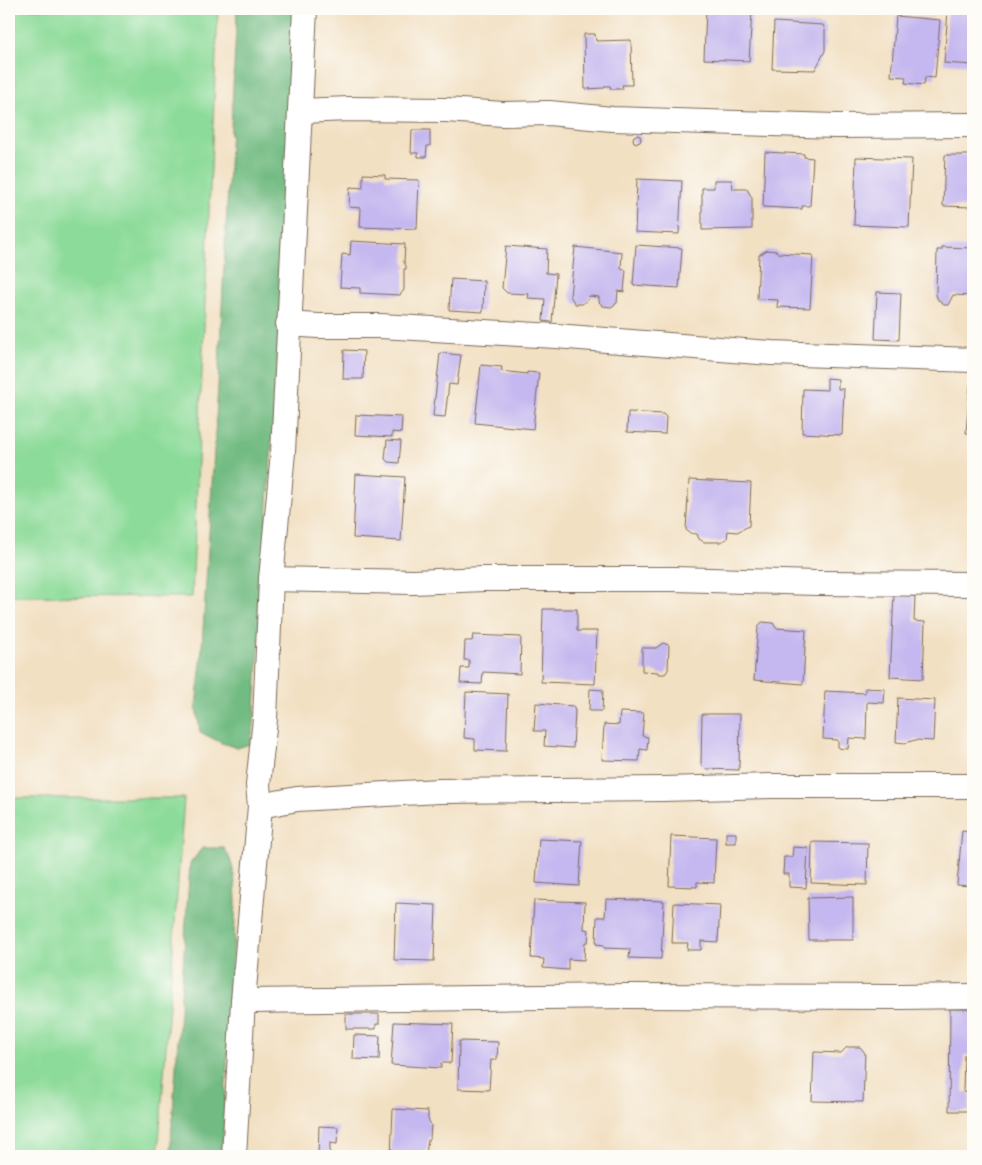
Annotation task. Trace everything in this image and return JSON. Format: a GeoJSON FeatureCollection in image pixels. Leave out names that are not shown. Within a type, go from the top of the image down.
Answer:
{"type":"FeatureCollection","features":[{"type":"Feature","properties":{"kind":"street"},"geometry":{"type":"LineString","coordinates":[[234,1156],[244,1001],[260,806],[258,785],[265,719],[271,579],[283,452],[305,9]]}},
{"type":"Feature","properties":{"kind":"street"},"geometry":{"type":"LineString","coordinates":[[300,112],[349,109],[446,110],[503,114],[549,113],[612,119],[836,126],[973,125]]}},
{"type":"Feature","properties":{"kind":"street"},"geometry":{"type":"LineString","coordinates":[[288,324],[380,326],[556,336],[771,353],[973,360]]}},
{"type":"Feature","properties":{"kind":"street"},"geometry":{"type":"LineString","coordinates":[[271,579],[413,582],[484,579],[674,579],[816,583],[973,584]]}},
{"type":"Feature","properties":{"kind":"street"},"geometry":{"type":"LineString","coordinates":[[260,806],[297,799],[439,791],[771,786],[973,786]]}},
{"type":"Feature","properties":{"kind":"street"},"geometry":{"type":"LineString","coordinates":[[244,1001],[626,996],[973,996]]}},
{"type":"Feature","properties":{"kind":"green space"},"geometry":{"type":"Polygon","coordinates":[[[9,9],[218,9],[192,597],[9,596],[9,9]]]}},
{"type":"Feature","properties":{"kind":"green space"},"geometry":{"type":"Polygon","coordinates":[[[237,9],[296,9],[279,331],[254,725],[250,744],[237,748],[200,732],[196,706],[201,664],[218,386],[237,9]]]}},
{"type":"Feature","properties":{"kind":"green space"},"geometry":{"type":"Polygon","coordinates":[[[9,798],[184,798],[158,1156],[9,1156],[9,798]]]}},
{"type":"Feature","properties":{"kind":"green space"},"geometry":{"type":"Polygon","coordinates":[[[202,848],[224,848],[228,854],[234,874],[236,902],[222,1156],[170,1156],[190,864],[202,848]]]}},
{"type":"Feature","properties":{"kind":"building"},"geometry":{"type":"Polygon","coordinates":[[[706,9],[752,10],[749,61],[704,59],[706,9]]]}},
{"type":"Feature","properties":{"kind":"building"},"geometry":{"type":"Polygon","coordinates":[[[948,10],[973,12],[973,65],[944,63],[948,10]]]}},
{"type":"Feature","properties":{"kind":"building"},"geometry":{"type":"Polygon","coordinates":[[[896,16],[940,20],[935,78],[925,77],[924,85],[905,83],[906,77],[891,76],[896,16]]]}},
{"type":"Feature","properties":{"kind":"building"},"geometry":{"type":"Polygon","coordinates":[[[774,22],[823,25],[825,30],[825,51],[815,70],[772,69],[774,22]]]}},
{"type":"Feature","properties":{"kind":"building"},"geometry":{"type":"Polygon","coordinates":[[[584,34],[595,34],[596,41],[631,40],[632,85],[622,85],[623,89],[611,89],[610,86],[604,86],[604,88],[585,89],[584,34]]]}},
{"type":"Feature","properties":{"kind":"building"},"geometry":{"type":"Polygon","coordinates":[[[412,130],[430,130],[430,146],[427,146],[426,157],[418,157],[418,153],[411,153],[412,130]]]}},
{"type":"Feature","properties":{"kind":"building"},"geometry":{"type":"Polygon","coordinates":[[[637,135],[641,139],[637,143],[633,139],[637,135]]]}},
{"type":"Feature","properties":{"kind":"building"},"geometry":{"type":"Polygon","coordinates":[[[765,152],[804,154],[804,157],[813,158],[810,206],[802,206],[802,209],[763,207],[765,152]]]}},
{"type":"Feature","properties":{"kind":"building"},"geometry":{"type":"Polygon","coordinates":[[[945,155],[973,155],[973,207],[943,206],[945,155]]]}},
{"type":"Feature","properties":{"kind":"building"},"geometry":{"type":"Polygon","coordinates":[[[856,157],[912,159],[909,227],[854,225],[856,157]]]}},
{"type":"Feature","properties":{"kind":"building"},"geometry":{"type":"Polygon","coordinates":[[[363,174],[385,175],[385,179],[419,180],[417,229],[360,227],[361,208],[349,207],[350,187],[363,188],[363,174]]]}},
{"type":"Feature","properties":{"kind":"building"},"geometry":{"type":"Polygon","coordinates":[[[637,179],[682,181],[679,234],[635,232],[637,179]]]}},
{"type":"Feature","properties":{"kind":"building"},"geometry":{"type":"Polygon","coordinates":[[[714,180],[732,180],[733,189],[747,189],[752,198],[752,229],[702,230],[702,188],[714,188],[714,180]]]}},
{"type":"Feature","properties":{"kind":"building"},"geometry":{"type":"Polygon","coordinates":[[[351,241],[405,244],[404,262],[406,269],[404,269],[404,290],[400,295],[360,293],[360,288],[340,287],[342,254],[350,255],[351,241]]]}},
{"type":"Feature","properties":{"kind":"building"},"geometry":{"type":"Polygon","coordinates":[[[636,245],[682,248],[679,288],[633,285],[636,245]]]}},
{"type":"Feature","properties":{"kind":"building"},"geometry":{"type":"Polygon","coordinates":[[[506,246],[547,249],[546,273],[556,274],[552,322],[543,321],[545,299],[528,298],[529,294],[507,293],[502,288],[506,246]]]}},
{"type":"Feature","properties":{"kind":"building"},"geometry":{"type":"Polygon","coordinates":[[[575,247],[622,252],[621,269],[626,270],[624,292],[618,291],[617,303],[611,307],[603,306],[599,302],[599,297],[589,296],[588,300],[582,304],[575,304],[570,296],[575,247]]]}},
{"type":"Feature","properties":{"kind":"building"},"geometry":{"type":"Polygon","coordinates":[[[942,247],[973,248],[973,296],[953,295],[948,305],[944,305],[938,300],[936,295],[937,250],[942,250],[942,247]]]}},
{"type":"Feature","properties":{"kind":"building"},"geometry":{"type":"Polygon","coordinates":[[[767,250],[778,253],[813,255],[810,308],[777,307],[778,300],[757,299],[759,255],[767,250]]]}},
{"type":"Feature","properties":{"kind":"building"},"geometry":{"type":"Polygon","coordinates":[[[451,279],[484,281],[483,312],[449,310],[451,279]]]}},
{"type":"Feature","properties":{"kind":"building"},"geometry":{"type":"Polygon","coordinates":[[[877,292],[901,293],[899,340],[875,339],[877,292]]]}},
{"type":"Feature","properties":{"kind":"building"},"geometry":{"type":"Polygon","coordinates":[[[344,350],[364,351],[363,379],[343,379],[344,350]]]}},
{"type":"Feature","properties":{"kind":"building"},"geometry":{"type":"Polygon","coordinates":[[[440,353],[461,355],[457,385],[449,384],[445,417],[433,416],[440,353]]]}},
{"type":"Feature","properties":{"kind":"building"},"geometry":{"type":"Polygon","coordinates":[[[481,365],[502,367],[501,371],[527,374],[527,372],[539,373],[533,429],[475,423],[481,365]]]}},
{"type":"Feature","properties":{"kind":"building"},"geometry":{"type":"Polygon","coordinates":[[[827,378],[838,379],[838,389],[844,389],[842,435],[802,433],[803,389],[827,390],[827,378]]]}},
{"type":"Feature","properties":{"kind":"building"},"geometry":{"type":"Polygon","coordinates":[[[970,385],[973,385],[973,433],[966,433],[970,385]]]}},
{"type":"Feature","properties":{"kind":"building"},"geometry":{"type":"Polygon","coordinates":[[[628,412],[663,414],[666,417],[665,434],[627,432],[628,412]]]}},
{"type":"Feature","properties":{"kind":"building"},"geometry":{"type":"Polygon","coordinates":[[[356,415],[402,417],[401,433],[392,432],[392,437],[355,435],[356,415]]]}},
{"type":"Feature","properties":{"kind":"building"},"geometry":{"type":"Polygon","coordinates":[[[387,440],[401,441],[399,463],[388,462],[385,459],[387,440]]]}},
{"type":"Feature","properties":{"kind":"building"},"geometry":{"type":"Polygon","coordinates":[[[356,474],[405,477],[401,541],[353,538],[356,474]]]}},
{"type":"Feature","properties":{"kind":"building"},"geometry":{"type":"Polygon","coordinates":[[[689,480],[751,483],[749,526],[737,532],[728,531],[727,539],[720,542],[704,542],[699,539],[697,534],[686,530],[689,480]]]}},
{"type":"Feature","properties":{"kind":"building"},"geometry":{"type":"Polygon","coordinates":[[[894,595],[915,596],[914,621],[925,622],[923,679],[890,677],[894,595]]]}},
{"type":"Feature","properties":{"kind":"building"},"geometry":{"type":"Polygon","coordinates":[[[543,609],[577,609],[577,631],[597,631],[595,684],[541,682],[543,609]]]}},
{"type":"Feature","properties":{"kind":"building"},"geometry":{"type":"Polygon","coordinates":[[[762,622],[773,623],[776,628],[806,630],[803,684],[754,680],[758,627],[762,622]]]}},
{"type":"Feature","properties":{"kind":"building"},"geometry":{"type":"Polygon","coordinates":[[[473,635],[521,637],[520,674],[483,672],[482,684],[460,683],[461,668],[469,668],[469,660],[464,660],[465,641],[472,641],[473,635]]]}},
{"type":"Feature","properties":{"kind":"building"},"geometry":{"type":"Polygon","coordinates":[[[663,643],[669,645],[668,670],[665,674],[642,671],[642,648],[656,648],[663,643]]]}},
{"type":"Feature","properties":{"kind":"building"},"geometry":{"type":"Polygon","coordinates":[[[865,688],[885,689],[884,703],[867,702],[866,739],[849,738],[848,749],[838,748],[838,740],[823,739],[825,691],[865,693],[865,688]]]}},
{"type":"Feature","properties":{"kind":"building"},"geometry":{"type":"Polygon","coordinates":[[[590,689],[603,690],[602,711],[589,711],[590,689]]]}},
{"type":"Feature","properties":{"kind":"building"},"geometry":{"type":"Polygon","coordinates":[[[466,692],[508,694],[506,751],[475,750],[475,739],[464,738],[466,692]]]}},
{"type":"Feature","properties":{"kind":"building"},"geometry":{"type":"Polygon","coordinates":[[[898,698],[935,700],[933,741],[896,742],[898,698]]]}},
{"type":"Feature","properties":{"kind":"building"},"geometry":{"type":"Polygon","coordinates":[[[536,703],[573,706],[575,711],[573,748],[544,746],[545,731],[534,731],[536,703]]]}},
{"type":"Feature","properties":{"kind":"building"},"geometry":{"type":"Polygon","coordinates":[[[620,712],[644,713],[642,736],[648,737],[647,750],[640,749],[639,761],[602,760],[604,724],[619,725],[620,712]]]}},
{"type":"Feature","properties":{"kind":"building"},"geometry":{"type":"Polygon","coordinates":[[[702,714],[740,714],[739,770],[706,769],[701,764],[702,714]]]}},
{"type":"Feature","properties":{"kind":"building"},"geometry":{"type":"Polygon","coordinates":[[[962,831],[973,832],[973,886],[957,885],[962,831]]]}},
{"type":"Feature","properties":{"kind":"building"},"geometry":{"type":"Polygon","coordinates":[[[726,833],[736,833],[736,843],[726,843],[726,833]]]}},
{"type":"Feature","properties":{"kind":"building"},"geometry":{"type":"Polygon","coordinates":[[[671,836],[716,838],[714,883],[697,882],[697,887],[669,886],[671,836]]]}},
{"type":"Feature","properties":{"kind":"building"},"geometry":{"type":"Polygon","coordinates":[[[539,839],[582,841],[579,886],[536,883],[539,839]]]}},
{"type":"Feature","properties":{"kind":"building"},"geometry":{"type":"Polygon","coordinates":[[[812,842],[868,843],[867,885],[811,883],[812,842]]]}},
{"type":"Feature","properties":{"kind":"building"},"geometry":{"type":"Polygon","coordinates":[[[793,847],[808,848],[806,888],[789,887],[789,874],[783,874],[784,857],[792,857],[793,847]]]}},
{"type":"Feature","properties":{"kind":"building"},"geometry":{"type":"Polygon","coordinates":[[[853,897],[853,940],[809,940],[808,898],[853,897]]]}},
{"type":"Feature","properties":{"kind":"building"},"geometry":{"type":"Polygon","coordinates":[[[606,899],[664,901],[661,959],[629,958],[630,949],[604,948],[604,945],[596,944],[597,917],[605,917],[606,899]]]}},
{"type":"Feature","properties":{"kind":"building"},"geometry":{"type":"Polygon","coordinates":[[[534,900],[585,902],[584,929],[589,930],[588,942],[585,942],[584,960],[568,959],[568,970],[543,968],[544,959],[531,958],[534,900]]]}},
{"type":"Feature","properties":{"kind":"building"},"geometry":{"type":"Polygon","coordinates":[[[396,903],[436,905],[434,961],[394,960],[396,903]]]}},
{"type":"Feature","properties":{"kind":"building"},"geometry":{"type":"Polygon","coordinates":[[[674,903],[720,905],[718,942],[701,941],[701,950],[687,950],[688,943],[672,943],[674,903]]]}},
{"type":"Feature","properties":{"kind":"building"},"geometry":{"type":"Polygon","coordinates":[[[950,1009],[971,1009],[970,1055],[964,1055],[963,1092],[970,1092],[969,1111],[949,1111],[950,1009]]]}},
{"type":"Feature","properties":{"kind":"building"},"geometry":{"type":"Polygon","coordinates":[[[346,1014],[379,1014],[379,1024],[376,1024],[376,1029],[346,1029],[346,1014]]]}},
{"type":"Feature","properties":{"kind":"building"},"geometry":{"type":"Polygon","coordinates":[[[394,1022],[453,1024],[451,1063],[441,1063],[441,1068],[391,1065],[394,1022]]]}},
{"type":"Feature","properties":{"kind":"building"},"geometry":{"type":"Polygon","coordinates":[[[354,1035],[380,1036],[379,1060],[353,1059],[354,1035]]]}},
{"type":"Feature","properties":{"kind":"building"},"geometry":{"type":"Polygon","coordinates":[[[459,1041],[498,1042],[497,1060],[491,1060],[489,1090],[458,1089],[459,1041]]]}},
{"type":"Feature","properties":{"kind":"building"},"geometry":{"type":"Polygon","coordinates":[[[847,1047],[860,1047],[865,1053],[863,1102],[812,1101],[814,1052],[841,1053],[847,1047]]]}},
{"type":"Feature","properties":{"kind":"building"},"geometry":{"type":"Polygon","coordinates":[[[393,1109],[428,1111],[428,1119],[431,1125],[426,1154],[428,1156],[391,1156],[393,1109]]]}},
{"type":"Feature","properties":{"kind":"building"},"geometry":{"type":"Polygon","coordinates":[[[319,1126],[338,1127],[337,1144],[330,1143],[330,1156],[318,1156],[319,1126]]]}}]}
